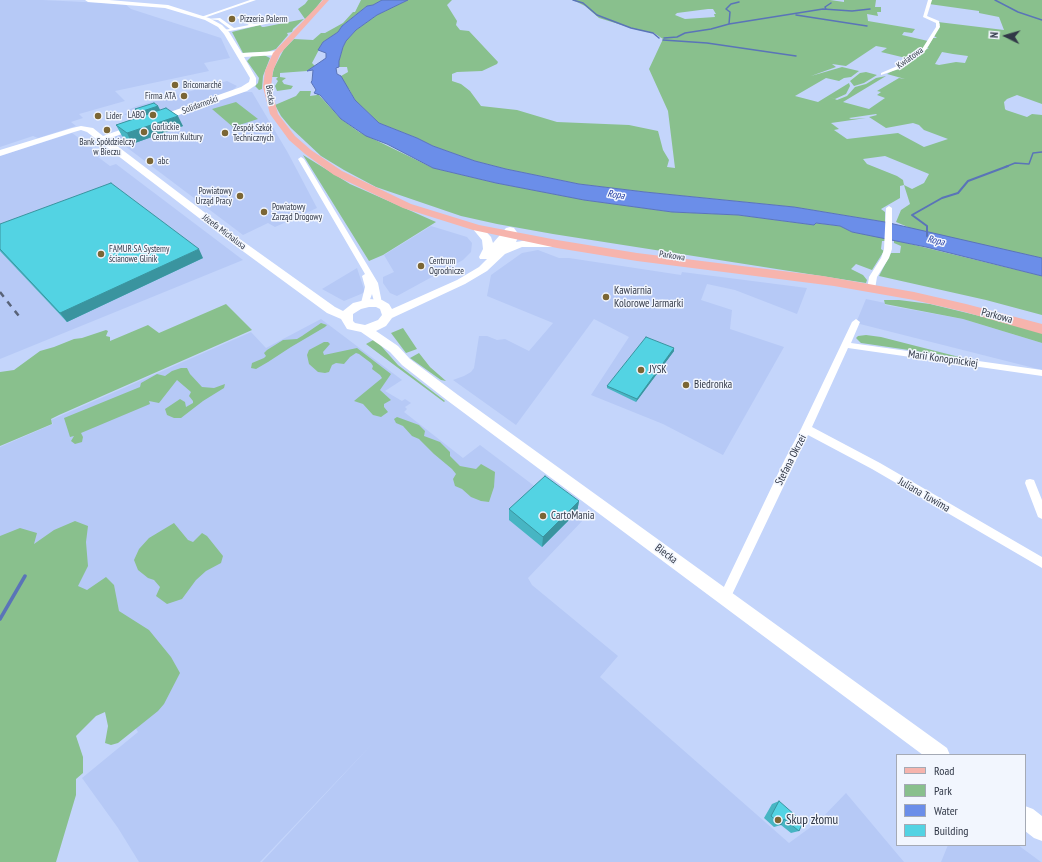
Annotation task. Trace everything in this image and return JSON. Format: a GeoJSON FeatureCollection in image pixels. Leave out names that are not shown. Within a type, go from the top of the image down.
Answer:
{"type":"FeatureCollection","features":[{"type":"Feature","properties":{"kind":"main road","name":"Biecka"},"geometry":{"type":"LineString","coordinates":[[326,0],[277,53],[269,71],[267,87],[274,114],[292,138],[308,152],[338,173],[407,206],[477,228],[510,233]]}},
{"type":"Feature","properties":{"kind":"main road","name":"Biecka"},"geometry":{"type":"LineString","coordinates":[[368,188],[452,216],[510,233]]}},
{"type":"Feature","properties":{"kind":"main road","name":"Parkowa"},"geometry":{"type":"LineString","coordinates":[[510,233],[557,244],[834,282]]}},
{"type":"Feature","properties":{"kind":"main road","name":"Parkowa"},"geometry":{"type":"LineString","coordinates":[[510,233],[834,282],[966,308],[1042,329]]}},
{"type":"Feature","properties":{"kind":"street"},"geometry":{"type":"LineString","coordinates":[[88,0],[148,4],[180,9],[206,18],[220,26],[225,31],[240,55],[277,53]]}},
{"type":"Feature","properties":{"kind":"street"},"geometry":{"type":"LineString","coordinates":[[206,18],[254,0]]}},
{"type":"Feature","properties":{"kind":"street","name":"Kwiatowa"},"geometry":{"type":"LineString","coordinates":[[883,74],[897,68],[924,50],[938,27],[938,22],[925,18],[930,0]]}},
{"type":"Feature","properties":{"kind":"street"},"geometry":{"type":"LineString","coordinates":[[238,16],[252,25]]}},
{"type":"Feature","properties":{"kind":"street"},"geometry":{"type":"LineString","coordinates":[[206,18],[219,19],[232,29]]}},
{"type":"Feature","properties":{"kind":"street"},"geometry":{"type":"LineString","coordinates":[[225,31],[284,20]]}},
{"type":"Feature","properties":{"kind":"street","name":"Solidarności"},"geometry":{"type":"LineString","coordinates":[[101,139],[240,90],[253,83],[253,78],[240,55]]}},
{"type":"Feature","properties":{"kind":"street","name":"Józefa Michalusa"},"geometry":{"type":"LineString","coordinates":[[0,153],[72,130],[85,128],[233,239],[331,310],[350,312]]}},
{"type":"Feature","properties":{"kind":"street","name":"Biecka"},"geometry":{"type":"LineString","coordinates":[[301,159],[374,283],[394,349]]}},
{"type":"Feature","properties":{"kind":"street"},"geometry":{"type":"LineString","coordinates":[[871,289],[873,277],[888,249],[889,208]]}},
{"type":"Feature","properties":{"kind":"street"},"geometry":{"type":"LineString","coordinates":[[477,228],[487,240],[489,245],[487,255]]}},
{"type":"Feature","properties":{"kind":"street"},"geometry":{"type":"LineString","coordinates":[[350,312],[365,303],[383,312],[401,308],[461,282],[483,269],[503,251],[511,242],[510,233]]}},
{"type":"Feature","properties":{"kind":"street"},"geometry":{"type":"LineString","coordinates":[[365,329],[374,327],[383,312],[454,279],[487,255],[510,233]]}},
{"type":"Feature","properties":{"kind":"street"},"geometry":{"type":"LineString","coordinates":[[503,251],[513,246],[522,244],[557,244]]}},
{"type":"Feature","properties":{"kind":"street","name":"Biecka"},"geometry":{"type":"LineString","coordinates":[[360,261],[369,287],[365,303]]}},
{"type":"Feature","properties":{"kind":"street","name":"Biecka"},"geometry":{"type":"LineString","coordinates":[[350,312],[347,322],[351,326],[365,329],[394,349],[406,362],[939,754]]}},
{"type":"Feature","properties":{"kind":"street","name":"Stefana Okrzei"},"geometry":{"type":"LineString","coordinates":[[725,597],[856,322]]}},
{"type":"Feature","properties":{"kind":"street","name":"Marii Konopnickiej"},"geometry":{"type":"LineString","coordinates":[[845,345],[1042,373]]}},
{"type":"Feature","properties":{"kind":"street","name":"Juliana Tuwima"},"geometry":{"type":"LineString","coordinates":[[806,429],[876,466],[1042,563]]}},
{"type":"Feature","properties":{"kind":"street"},"geometry":{"type":"LineString","coordinates":[[1030,483],[1042,514]]}},
{"type":"Feature","properties":{"kind":"street"},"geometry":{"type":"LineString","coordinates":[[1026,818],[1042,830]]}},
{"type":"Feature","properties":{"kind":"shaded area"},"geometry":{"type":"Polygon","coordinates":[[[0,0],[42,0],[125,4],[131,9],[221,38],[230,58],[204,63],[209,71],[115,91],[125,101],[79,114],[83,118],[71,122],[76,126],[38,138],[33,136],[0,147],[0,0]]]}},
{"type":"Feature","properties":{"kind":"shaded area"},"geometry":{"type":"Polygon","coordinates":[[[227,81],[237,86],[231,92],[138,124],[124,114],[130,112],[128,110],[137,106],[227,81]]]}},
{"type":"Feature","properties":{"kind":"shaded area"},"geometry":{"type":"Polygon","coordinates":[[[242,92],[252,92],[288,153],[317,208],[275,227],[268,223],[243,235],[113,137],[242,92]]]}},
{"type":"Feature","properties":{"kind":"shaded area"},"geometry":{"type":"Polygon","coordinates":[[[72,133],[102,155],[98,157],[110,166],[116,164],[243,260],[0,359],[0,156],[72,133]]]}},
{"type":"Feature","properties":{"kind":"shaded area","name":"Centrum Ogrodnicze"},"geometry":{"type":"Polygon","coordinates":[[[431,226],[467,237],[472,243],[471,252],[463,260],[397,296],[390,293],[383,283],[383,277],[394,272],[384,255],[431,226]]]}},
{"type":"Feature","properties":{"kind":"shaded area"},"geometry":{"type":"Polygon","coordinates":[[[538,250],[559,258],[569,258],[681,275],[682,272],[807,288],[797,314],[735,290],[707,284],[701,300],[732,310],[730,329],[784,347],[723,455],[663,424],[591,395],[629,337],[594,319],[516,425],[453,380],[471,372],[474,368],[479,336],[487,336],[497,340],[505,339],[529,351],[553,323],[487,296],[491,275],[522,253],[538,250]]]}},
{"type":"Feature","properties":{"kind":"shaded area"},"geometry":{"type":"Polygon","coordinates":[[[357,268],[365,292],[344,301],[322,289],[357,268]]]}},
{"type":"Feature","properties":{"kind":"shaded area"},"geometry":{"type":"Polygon","coordinates":[[[866,299],[885,303],[885,305],[963,319],[1042,343],[1042,370],[856,323],[866,299]]]}},
{"type":"Feature","properties":{"kind":"shaded area"},"geometry":{"type":"Polygon","coordinates":[[[321,319],[402,380],[385,391],[402,401],[405,399],[411,403],[405,407],[407,409],[404,412],[463,458],[480,445],[541,491],[544,488],[584,519],[528,578],[532,585],[618,656],[600,677],[789,843],[819,821],[846,793],[904,862],[262,862],[373,743],[260,862],[139,862],[118,828],[82,778],[138,732],[42,574],[0,553],[0,447],[53,424],[51,420],[251,332],[266,348],[321,319]]]}},
{"type":"Feature","properties":{"kind":"shaded area"},"geometry":{"type":"Polygon","coordinates":[[[948,846],[1019,846],[1041,862],[941,862],[948,846]]]}},
{"type":"Feature","properties":{"kind":"green space"},"geometry":{"type":"Polygon","coordinates":[[[308,0],[322,0],[312,13],[305,19],[298,9],[308,0]]]}},
{"type":"Feature","properties":{"kind":"green space"},"geometry":{"type":"Polygon","coordinates":[[[361,0],[382,0],[373,5],[367,6],[342,26],[338,32],[323,42],[312,63],[315,66],[307,71],[280,73],[280,77],[286,78],[282,81],[284,84],[293,86],[291,89],[277,91],[275,86],[278,81],[276,79],[278,77],[272,77],[274,68],[284,49],[294,39],[313,40],[321,33],[325,33],[343,23],[353,12],[355,12],[361,0]]]}},
{"type":"Feature","properties":{"kind":"green space"},"geometry":{"type":"Polygon","coordinates":[[[408,0],[452,0],[447,5],[457,21],[456,25],[460,30],[469,31],[498,62],[497,64],[482,71],[457,72],[452,74],[452,81],[461,84],[470,91],[481,106],[517,110],[557,122],[629,125],[658,131],[663,150],[669,160],[667,167],[675,168],[668,111],[649,69],[663,39],[654,33],[638,30],[599,18],[585,6],[573,0],[830,0],[844,2],[844,0],[876,0],[875,7],[881,7],[881,12],[877,12],[878,16],[867,14],[868,21],[915,29],[912,33],[904,32],[902,35],[928,41],[923,50],[910,59],[881,52],[887,48],[876,46],[846,66],[832,64],[836,67],[811,76],[842,67],[859,71],[851,77],[844,78],[839,81],[826,78],[795,96],[818,102],[849,83],[850,86],[846,94],[835,99],[828,96],[837,100],[847,96],[855,87],[866,84],[876,78],[886,76],[843,102],[869,109],[885,98],[877,95],[881,92],[877,91],[899,78],[905,79],[887,74],[917,57],[926,49],[929,49],[927,48],[933,38],[937,38],[934,36],[940,24],[938,22],[1004,30],[999,17],[979,13],[979,11],[929,4],[932,0],[1042,0],[1042,104],[1017,95],[1007,99],[1004,102],[1006,110],[1027,117],[1032,114],[1042,115],[1042,258],[915,230],[896,222],[901,210],[910,204],[904,185],[900,186],[900,198],[881,209],[885,212],[885,222],[794,207],[579,184],[475,161],[433,146],[379,123],[355,100],[349,89],[346,87],[341,76],[348,72],[347,67],[339,67],[339,61],[346,41],[356,30],[377,15],[408,0]],[[713,9],[677,13],[675,15],[685,19],[715,17],[714,14],[716,14],[713,9]],[[942,52],[935,64],[939,65],[956,62],[965,63],[968,56],[942,52]],[[876,114],[849,118],[866,118],[831,123],[839,129],[834,130],[847,139],[898,133],[924,147],[948,139],[924,130],[919,125],[913,123],[886,128],[869,117],[877,115],[876,114]],[[885,156],[863,159],[867,164],[897,176],[903,180],[904,185],[912,189],[924,183],[929,174],[885,156]]]}},
{"type":"Feature","properties":{"kind":"green space"},"geometry":{"type":"Polygon","coordinates":[[[304,19],[293,29],[292,32],[287,33],[288,35],[276,49],[267,52],[243,53],[232,32],[260,25],[264,27],[304,19]]]}},
{"type":"Feature","properties":{"kind":"green space"},"geometry":{"type":"Polygon","coordinates":[[[264,55],[270,58],[263,76],[262,89],[259,90],[255,86],[258,83],[259,78],[247,61],[252,56],[264,55]]]}},
{"type":"Feature","properties":{"kind":"green space"},"geometry":{"type":"Polygon","coordinates":[[[866,72],[877,75],[864,83],[854,86],[850,81],[860,73],[866,72]]]}},
{"type":"Feature","properties":{"kind":"green space"},"geometry":{"type":"Polygon","coordinates":[[[300,91],[311,91],[310,96],[317,95],[317,93],[341,119],[359,132],[433,168],[496,183],[585,200],[672,212],[738,215],[814,225],[815,223],[840,226],[852,232],[885,238],[885,241],[882,241],[881,249],[884,251],[872,270],[856,264],[851,269],[863,275],[867,280],[866,283],[553,234],[461,216],[376,187],[321,156],[291,128],[281,116],[275,105],[296,96],[300,91]]]}},
{"type":"Feature","properties":{"kind":"green space"},"geometry":{"type":"Polygon","coordinates":[[[236,102],[258,119],[233,127],[212,109],[236,102]]]}},
{"type":"Feature","properties":{"kind":"green space"},"geometry":{"type":"Polygon","coordinates":[[[303,155],[350,184],[436,222],[383,255],[369,261],[303,155]]]}},
{"type":"Feature","properties":{"kind":"green space"},"geometry":{"type":"Polygon","coordinates":[[[894,240],[1042,276],[1042,315],[986,300],[879,276],[891,253],[900,253],[901,246],[894,243],[894,240]]]}},
{"type":"Feature","properties":{"kind":"green space"},"geometry":{"type":"Polygon","coordinates":[[[884,300],[899,300],[930,304],[988,318],[1042,333],[1042,343],[963,319],[885,304],[884,300]]]}},
{"type":"Feature","properties":{"kind":"green space"},"geometry":{"type":"Polygon","coordinates":[[[226,304],[252,330],[59,415],[51,419],[52,424],[0,446],[0,372],[14,370],[40,351],[74,339],[82,338],[106,330],[108,331],[106,336],[110,337],[110,341],[148,325],[159,333],[226,304]]]}},
{"type":"Feature","properties":{"kind":"green space"},"geometry":{"type":"Polygon","coordinates":[[[321,323],[327,325],[256,369],[251,368],[252,363],[266,356],[264,353],[267,350],[283,340],[297,339],[321,323]]]}},
{"type":"Feature","properties":{"kind":"green space"},"geometry":{"type":"Polygon","coordinates":[[[403,328],[417,349],[406,353],[391,333],[403,328]]]}},
{"type":"Feature","properties":{"kind":"green space"},"geometry":{"type":"Polygon","coordinates":[[[866,335],[881,337],[963,358],[861,343],[856,338],[858,336],[866,335]]]}},
{"type":"Feature","properties":{"kind":"green space"},"geometry":{"type":"Polygon","coordinates":[[[375,339],[398,365],[445,401],[444,402],[366,344],[375,339]]]}},
{"type":"Feature","properties":{"kind":"green space"},"geometry":{"type":"Polygon","coordinates":[[[324,342],[328,342],[330,344],[323,352],[324,355],[357,348],[391,374],[380,390],[391,400],[384,404],[384,407],[388,412],[381,417],[373,415],[363,404],[354,401],[382,378],[372,369],[373,366],[371,363],[359,354],[356,353],[350,357],[344,364],[336,363],[332,365],[329,372],[325,373],[318,372],[309,364],[307,355],[309,350],[324,342]]]}},
{"type":"Feature","properties":{"kind":"green space"},"geometry":{"type":"Polygon","coordinates":[[[419,353],[430,367],[446,381],[441,380],[410,358],[419,353]]]}},
{"type":"Feature","properties":{"kind":"green space"},"geometry":{"type":"Polygon","coordinates":[[[187,368],[190,374],[202,387],[214,388],[225,384],[224,388],[203,401],[181,418],[174,418],[167,415],[165,409],[180,399],[185,402],[186,407],[193,403],[189,396],[191,392],[177,380],[159,403],[149,401],[150,404],[81,433],[83,437],[82,442],[75,444],[71,441],[74,436],[70,437],[64,418],[140,387],[141,383],[157,374],[165,376],[172,371],[187,368]]]}},
{"type":"Feature","properties":{"kind":"green space"},"geometry":{"type":"Polygon","coordinates":[[[397,417],[419,425],[425,431],[424,436],[440,442],[450,452],[450,456],[460,466],[476,469],[481,464],[495,472],[494,487],[489,502],[471,497],[462,489],[455,486],[453,479],[456,474],[452,469],[419,439],[412,436],[403,426],[396,423],[394,419],[397,417]]]}},
{"type":"Feature","properties":{"kind":"green space"},"geometry":{"type":"Polygon","coordinates":[[[75,521],[88,526],[86,542],[88,566],[78,586],[87,590],[106,577],[114,585],[119,611],[149,630],[171,657],[180,673],[164,704],[158,711],[118,743],[111,745],[105,743],[108,726],[105,712],[96,716],[76,736],[83,757],[83,773],[76,779],[76,795],[56,862],[0,862],[0,536],[20,528],[37,533],[34,544],[54,530],[75,521]]]}},
{"type":"Feature","properties":{"kind":"green space"},"geometry":{"type":"Polygon","coordinates":[[[174,523],[188,540],[193,542],[202,533],[207,536],[223,556],[221,563],[206,571],[196,580],[182,599],[167,604],[156,596],[160,587],[154,580],[148,578],[138,570],[134,560],[139,549],[149,538],[174,523]]]}},
{"type":"Feature","properties":{"kind":"water","name":"Ropa"},"geometry":{"type":"Polygon","coordinates":[[[382,0],[408,0],[377,15],[356,30],[346,41],[343,47],[339,67],[336,68],[337,74],[341,76],[355,100],[379,123],[433,146],[475,161],[579,184],[794,207],[885,222],[1042,258],[1042,276],[926,247],[852,232],[840,226],[816,223],[814,225],[738,215],[672,212],[584,200],[496,183],[433,168],[387,144],[366,136],[341,119],[320,95],[314,93],[316,90],[311,82],[313,70],[307,71],[326,58],[326,53],[318,50],[323,42],[338,32],[342,26],[367,6],[373,5],[382,0]]]}},
{"type":"Feature","properties":{"kind":"building"},"geometry":{"type":"Polygon","coordinates":[[[154,103],[158,106],[140,112],[135,109],[154,103]]]}},
{"type":"Feature","properties":{"kind":"building"},"geometry":{"type":"Polygon","coordinates":[[[166,108],[178,116],[127,133],[116,125],[166,108]]]}},
{"type":"Feature","properties":{"kind":"building","name":"FAMUR SA Systemy ścianowe Glinik"},"geometry":{"type":"Polygon","coordinates":[[[111,183],[199,249],[60,313],[0,249],[0,224],[111,183]]]}},
{"type":"Feature","properties":{"kind":"building","name":"JYSK"},"geometry":{"type":"Polygon","coordinates":[[[646,337],[674,348],[637,399],[607,386],[646,337]]]}},
{"type":"Feature","properties":{"kind":"building","name":"CartoMania"},"geometry":{"type":"Polygon","coordinates":[[[545,476],[579,501],[543,537],[509,509],[545,476]]]}},
{"type":"Feature","properties":{"kind":"building"},"geometry":{"type":"Polygon","coordinates":[[[779,801],[803,822],[799,831],[784,819],[781,825],[771,816],[779,801]]]}},
{"type":"Feature","properties":{"kind":"waterway"},"geometry":{"type":"LineString","coordinates":[[573,0],[583,3],[597,15],[631,28],[653,33],[659,38]]}},
{"type":"Feature","properties":{"kind":"waterway"},"geometry":{"type":"LineString","coordinates":[[995,0],[1018,12],[1042,20]]}},
{"type":"Feature","properties":{"kind":"waterway"},"geometry":{"type":"LineString","coordinates":[[729,24],[730,12],[726,9],[731,4],[739,2]]}},
{"type":"Feature","properties":{"kind":"waterway"},"geometry":{"type":"LineString","coordinates":[[826,9],[825,7],[831,3]]}},
{"type":"Feature","properties":{"kind":"waterway"},"geometry":{"type":"LineString","coordinates":[[729,24],[823,9],[852,11],[870,9]]}},
{"type":"Feature","properties":{"kind":"waterway"},"geometry":{"type":"LineString","coordinates":[[796,15],[867,26]]}},
{"type":"Feature","properties":{"kind":"waterway"},"geometry":{"type":"LineString","coordinates":[[664,38],[677,37],[685,33],[711,29],[729,24]]}},
{"type":"Feature","properties":{"kind":"waterway"},"geometry":{"type":"LineString","coordinates":[[663,40],[707,43],[796,56]]}},
{"type":"Feature","properties":{"kind":"waterway"},"geometry":{"type":"LineString","coordinates":[[1005,167],[1015,163],[1029,164],[1033,153],[1042,152]]}},
{"type":"Feature","properties":{"kind":"waterway","name":"Ropa"},"geometry":{"type":"LineString","coordinates":[[927,236],[927,226],[912,215],[942,198],[958,193],[968,181],[1008,166]]}},
{"type":"Feature","properties":{"kind":"waterway"},"geometry":{"type":"LineString","coordinates":[[0,619],[25,576]]}},
{"type":"Feature","properties":{"kind":"railway"},"geometry":{"type":"LineString","coordinates":[[0,292],[22,320]]}},
{"type":"Feature","properties":{"kind":"place","name":"Pizzeria Palerm"},"geometry":{"type":"Point","coordinates":[232,19]}},
{"type":"Feature","properties":{"kind":"place","name":"Bricomarché"},"geometry":{"type":"Point","coordinates":[175,85]}},
{"type":"Feature","properties":{"kind":"place","name":"Firma ATA"},"geometry":{"type":"Point","coordinates":[184,96]}},
{"type":"Feature","properties":{"kind":"place","name":"LABO"},"geometry":{"type":"Point","coordinates":[153,115]}},
{"type":"Feature","properties":{"kind":"place","name":"Lider"},"geometry":{"type":"Point","coordinates":[98,116]}},
{"type":"Feature","properties":{"kind":"place","name":"Bank Spółdzielczy w Bieczu"},"geometry":{"type":"Point","coordinates":[107,130]}},
{"type":"Feature","properties":{"kind":"place","name":"Gorlickie Centrum Kultury"},"geometry":{"type":"Point","coordinates":[144,132]}},
{"type":"Feature","properties":{"kind":"place","name":"Zespół Szkół Technicznych"},"geometry":{"type":"Point","coordinates":[225,133]}},
{"type":"Feature","properties":{"kind":"place","name":"abc"},"geometry":{"type":"Point","coordinates":[150,161]}},
{"type":"Feature","properties":{"kind":"place","name":"Powiatowy Urząd Pracy"},"geometry":{"type":"Point","coordinates":[240,196]}},
{"type":"Feature","properties":{"kind":"place","name":"Powiatowy Zarząd Drogowy"},"geometry":{"type":"Point","coordinates":[264,212]}},
{"type":"Feature","properties":{"kind":"place","name":"FAMUR SA Systemy ścianowe Glinik"},"geometry":{"type":"Point","coordinates":[101,254]}},
{"type":"Feature","properties":{"kind":"place","name":"Centrum Ogrodnicze"},"geometry":{"type":"Point","coordinates":[421,266]}},
{"type":"Feature","properties":{"kind":"place","name":"Kawiarnia Kolorowe Jarmarki"},"geometry":{"type":"Point","coordinates":[606,297]}},
{"type":"Feature","properties":{"kind":"place","name":"JYSK"},"geometry":{"type":"Point","coordinates":[641,370]}},
{"type":"Feature","properties":{"kind":"place","name":"Biedronka"},"geometry":{"type":"Point","coordinates":[686,385]}},
{"type":"Feature","properties":{"kind":"place","name":"CartoMania"},"geometry":{"type":"Point","coordinates":[543,516]}},
{"type":"Feature","properties":{"kind":"place","name":"Skup złomu"},"geometry":{"type":"Point","coordinates":[778,820]}}]}
